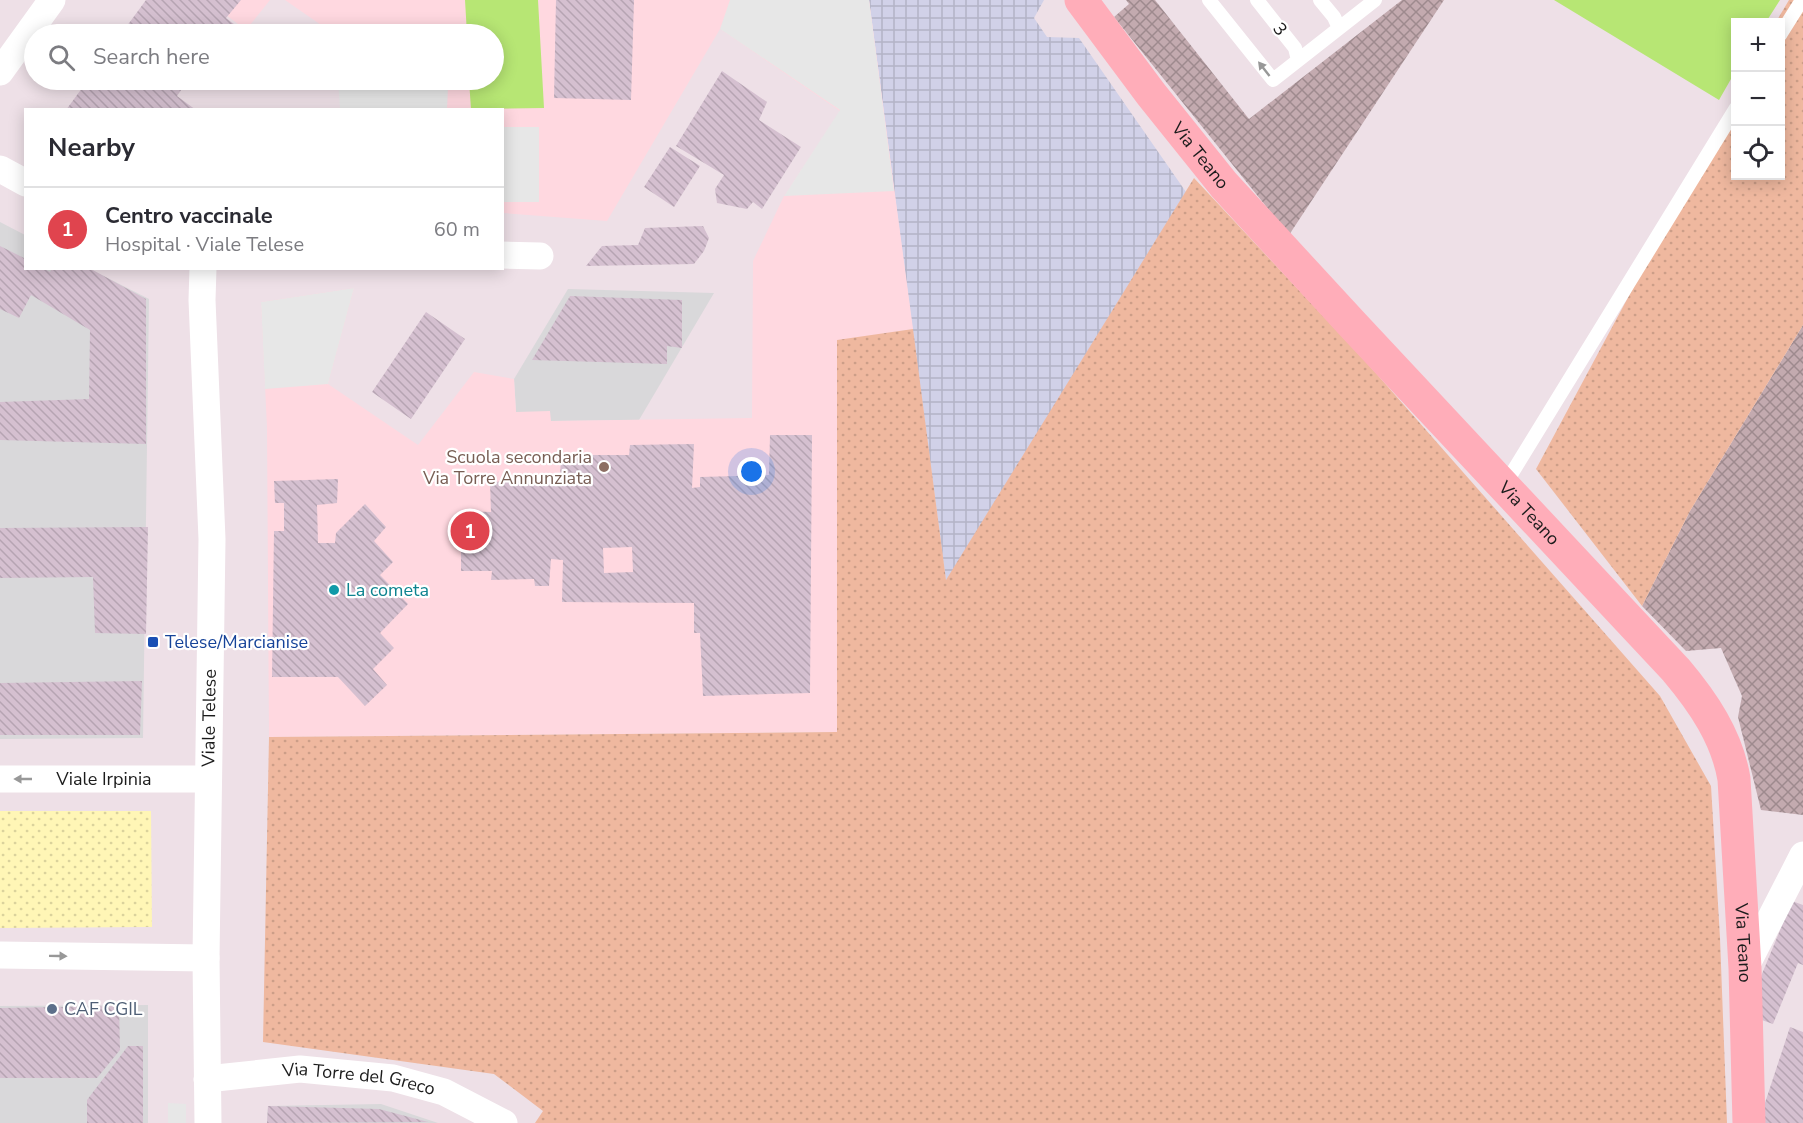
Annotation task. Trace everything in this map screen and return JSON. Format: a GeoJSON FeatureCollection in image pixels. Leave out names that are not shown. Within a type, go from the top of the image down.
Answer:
{"type":"FeatureCollection","features":[{"type":"Feature","properties":{"kind":"street"},"geometry":{"type":"LineString","coordinates":[[35,24],[52,0]]}},
{"type":"Feature","properties":{"kind":"street","name":"Via Teano"},"geometry":{"type":"LineString","coordinates":[[1081,0],[1143,84],[1224,185],[1676,670],[1695,693],[1716,728],[1727,751],[1734,779],[1745,968],[1749,1123]]}},
{"type":"Feature","properties":{"kind":"street"},"geometry":{"type":"LineString","coordinates":[[0,72],[24,39]]}},
{"type":"Feature","properties":{"kind":"street"},"geometry":{"type":"LineString","coordinates":[[0,169],[24,182]]}},
{"type":"Feature","properties":{"kind":"street"},"geometry":{"type":"LineString","coordinates":[[504,255],[540,256]]}},
{"type":"Feature","properties":{"kind":"street","name":"Viale Telese"},"geometry":{"type":"LineString","coordinates":[[197,272],[212,539],[206,958],[208,1123]]}},
{"type":"Feature","properties":{"kind":"street","name":"Viale Irpinia"},"geometry":{"type":"LineString","coordinates":[[0,779],[208,779]]}},
{"type":"Feature","properties":{"kind":"street"},"geometry":{"type":"LineString","coordinates":[[1745,968],[1803,855]]}},
{"type":"Feature","properties":{"kind":"street"},"geometry":{"type":"LineString","coordinates":[[0,955],[206,958]]}},
{"type":"Feature","properties":{"kind":"street","name":"Via Torre del Greco"},"geometry":{"type":"LineString","coordinates":[[207,1079],[300,1070],[393,1078],[444,1092],[504,1123]]}},
{"type":"Feature","properties":{"kind":"lane"},"geometry":{"type":"LineString","coordinates":[[1209,0],[1272,80],[1375,0]]}},
{"type":"Feature","properties":{"kind":"lane","name":"3"},"geometry":{"type":"LineString","coordinates":[[1257,0],[1295,48],[1298,60]]}},
{"type":"Feature","properties":{"kind":"lane"},"geometry":{"type":"LineString","coordinates":[[1320,0],[1334,17],[1338,28]]}},
{"type":"Feature","properties":{"kind":"lane"},"geometry":{"type":"LineString","coordinates":[[1785,26],[1802,0]]}},
{"type":"Feature","properties":{"kind":"lane"},"geometry":{"type":"LineString","coordinates":[[1504,486],[1731,116]]}},
{"type":"Feature","properties":{"kind":"shaded area"},"geometry":{"type":"Polygon","coordinates":[[[206,0],[270,0],[251,24],[238,24],[206,0]]]}},
{"type":"Feature","properties":{"kind":"shaded area","name":"Scuola secondaria Via Torre Annunziata"},"geometry":{"type":"Polygon","coordinates":[[[285,0],[869,0],[913,329],[837,341],[837,732],[269,737],[267,427],[261,302],[354,288],[328,384],[418,445],[474,372],[514,379],[516,412],[550,411],[551,421],[752,418],[753,261],[784,196],[840,111],[720,29],[607,221],[504,213],[504,108],[447,108],[448,90],[504,90],[504,24],[320,24],[285,0]]]}},
{"type":"Feature","properties":{"kind":"shaded area"},"geometry":{"type":"Polygon","coordinates":[[[730,0],[869,0],[894,191],[784,196],[840,110],[720,29],[730,0]]]}},
{"type":"Feature","properties":{"kind":"shaded area"},"geometry":{"type":"Polygon","coordinates":[[[869,0],[1044,0],[1034,18],[1047,37],[1079,38],[1186,192],[946,581],[869,0]]]}},
{"type":"Feature","properties":{"kind":"shaded area"},"geometry":{"type":"Polygon","coordinates":[[[1126,0],[1155,0],[1249,119],[1402,0],[1444,0],[1289,235],[1114,17],[1129,4],[1126,0]]]}},
{"type":"Feature","properties":{"kind":"shaded area"},"geometry":{"type":"Polygon","coordinates":[[[1789,0],[1803,0],[1803,325],[1690,511],[1642,606],[1536,469],[1731,105],[1731,180],[1785,180],[1785,18],[1778,18],[1789,0]]]}},
{"type":"Feature","properties":{"kind":"shaded area"},"geometry":{"type":"Polygon","coordinates":[[[339,90],[448,90],[447,108],[340,108],[339,90]]]}},
{"type":"Feature","properties":{"kind":"shaded area"},"geometry":{"type":"Polygon","coordinates":[[[504,127],[539,127],[539,202],[504,202],[504,127]]]}},
{"type":"Feature","properties":{"kind":"shaded area"},"geometry":{"type":"Polygon","coordinates":[[[1194,178],[1367,363],[1660,696],[1711,786],[1727,1123],[535,1123],[543,1111],[494,1074],[263,1042],[269,737],[837,732],[837,340],[913,329],[946,580],[1194,178]]]}},
{"type":"Feature","properties":{"kind":"shaded area"},"geometry":{"type":"Polygon","coordinates":[[[0,222],[24,234],[24,270],[92,270],[149,299],[143,738],[0,739],[0,222]]]}},
{"type":"Feature","properties":{"kind":"shaded area"},"geometry":{"type":"Polygon","coordinates":[[[354,288],[328,384],[265,389],[261,302],[354,288]]]}},
{"type":"Feature","properties":{"kind":"shaded area"},"geometry":{"type":"Polygon","coordinates":[[[568,289],[714,293],[639,420],[550,421],[550,412],[516,412],[514,379],[568,289]]]}},
{"type":"Feature","properties":{"kind":"shaded area"},"geometry":{"type":"Polygon","coordinates":[[[1803,325],[1803,815],[1761,810],[1738,717],[1742,696],[1721,648],[1686,651],[1642,606],[1690,511],[1803,325]]]}},
{"type":"Feature","properties":{"kind":"shaded area"},"geometry":{"type":"Polygon","coordinates":[[[0,811],[151,811],[152,927],[0,928],[0,811]]]}},
{"type":"Feature","properties":{"kind":"shaded area"},"geometry":{"type":"Polygon","coordinates":[[[148,1005],[148,1123],[0,1123],[0,1006],[148,1005]]]}},
{"type":"Feature","properties":{"kind":"shaded area"},"geometry":{"type":"Polygon","coordinates":[[[168,1103],[186,1104],[186,1123],[168,1123],[168,1103]]]}},
{"type":"Feature","properties":{"kind":"shaded area"},"geometry":{"type":"Polygon","coordinates":[[[381,1104],[438,1123],[267,1123],[268,1106],[381,1104]]]}},
{"type":"Feature","properties":{"kind":"green space"},"geometry":{"type":"Polygon","coordinates":[[[465,0],[538,0],[544,108],[471,108],[470,90],[504,90],[504,24],[466,24],[465,0]]]}},
{"type":"Feature","properties":{"kind":"green space"},"geometry":{"type":"Polygon","coordinates":[[[1554,0],[1780,0],[1769,18],[1731,18],[1731,79],[1719,100],[1554,0]]]}},
{"type":"Feature","properties":{"kind":"building"},"geometry":{"type":"Polygon","coordinates":[[[146,0],[241,0],[226,18],[234,24],[128,24],[146,0]]]}},
{"type":"Feature","properties":{"kind":"building"},"geometry":{"type":"Polygon","coordinates":[[[556,0],[634,0],[631,100],[554,98],[556,0]]]}},
{"type":"Feature","properties":{"kind":"building"},"geometry":{"type":"Polygon","coordinates":[[[722,71],[767,102],[759,120],[801,147],[762,209],[753,202],[747,209],[717,203],[715,189],[724,175],[676,146],[722,71]]]}},
{"type":"Feature","properties":{"kind":"building"},"geometry":{"type":"Polygon","coordinates":[[[81,90],[181,90],[177,96],[193,108],[67,108],[81,90]]]}},
{"type":"Feature","properties":{"kind":"building"},"geometry":{"type":"Polygon","coordinates":[[[670,147],[700,166],[674,207],[644,187],[670,147]]]}},
{"type":"Feature","properties":{"kind":"building"},"geometry":{"type":"Polygon","coordinates":[[[703,226],[709,238],[704,251],[694,264],[586,266],[602,246],[638,245],[645,228],[703,226]]]}},
{"type":"Feature","properties":{"kind":"building"},"geometry":{"type":"Polygon","coordinates":[[[0,246],[24,258],[24,270],[50,272],[51,270],[93,270],[146,299],[146,444],[0,440],[0,402],[89,399],[90,330],[31,295],[19,318],[0,309],[0,246]]]}},
{"type":"Feature","properties":{"kind":"building"},"geometry":{"type":"Polygon","coordinates":[[[570,296],[682,300],[682,348],[667,346],[667,364],[532,360],[570,296]]]}},
{"type":"Feature","properties":{"kind":"building"},"geometry":{"type":"Polygon","coordinates":[[[426,312],[465,339],[411,419],[372,392],[426,312]]]}},
{"type":"Feature","properties":{"kind":"building"},"geometry":{"type":"Polygon","coordinates":[[[770,435],[812,435],[810,693],[703,696],[700,633],[694,633],[694,603],[562,602],[563,560],[551,559],[549,586],[535,586],[534,579],[491,580],[492,571],[461,571],[461,511],[491,512],[490,482],[560,479],[561,455],[629,455],[630,445],[694,444],[692,488],[700,487],[700,477],[769,475],[770,435]],[[632,547],[603,548],[604,573],[633,572],[632,547]]]}},
{"type":"Feature","properties":{"kind":"building","name":"La cometa"},"geometry":{"type":"Polygon","coordinates":[[[338,479],[337,503],[317,505],[318,543],[335,543],[336,533],[365,504],[386,527],[374,541],[393,562],[380,575],[408,604],[380,633],[394,648],[373,669],[387,685],[365,706],[338,677],[272,677],[274,531],[284,531],[284,503],[275,503],[274,481],[338,479]]]}},
{"type":"Feature","properties":{"kind":"building"},"geometry":{"type":"Polygon","coordinates":[[[148,527],[146,634],[95,633],[93,577],[0,578],[0,528],[148,527]]]}},
{"type":"Feature","properties":{"kind":"building"},"geometry":{"type":"Polygon","coordinates":[[[142,681],[140,735],[0,735],[0,683],[142,681]]]}},
{"type":"Feature","properties":{"kind":"building"},"geometry":{"type":"Polygon","coordinates":[[[1792,901],[1803,905],[1803,965],[1798,963],[1773,1024],[1759,1019],[1757,986],[1792,901]]]}},
{"type":"Feature","properties":{"kind":"building"},"geometry":{"type":"Polygon","coordinates":[[[119,1006],[120,1050],[97,1078],[0,1078],[0,1008],[119,1006]]]}},
{"type":"Feature","properties":{"kind":"building"},"geometry":{"type":"Polygon","coordinates":[[[1790,1027],[1803,1032],[1803,1123],[1761,1123],[1761,1115],[1790,1027]]]}},
{"type":"Feature","properties":{"kind":"building"},"geometry":{"type":"Polygon","coordinates":[[[128,1046],[143,1046],[143,1123],[87,1123],[87,1100],[128,1046]]]}},
{"type":"Feature","properties":{"kind":"building"},"geometry":{"type":"Polygon","coordinates":[[[268,1106],[379,1109],[428,1122],[267,1123],[268,1106]]]}},
{"type":"Feature","properties":{"kind":"place","name":"Scuola secondaria Via Torre Annunziata"},"geometry":{"type":"Point","coordinates":[604,467]}},
{"type":"Feature","properties":{"kind":"place","name":"Centro vaccinale"},"geometry":{"type":"Point","coordinates":[470,531]}},
{"type":"Feature","properties":{"kind":"place","name":"La cometa"},"geometry":{"type":"Point","coordinates":[334,590]}},
{"type":"Feature","properties":{"kind":"place","name":"Telese/Marcianise"},"geometry":{"type":"Point","coordinates":[153,642]}},
{"type":"Feature","properties":{"kind":"place","name":"CAF CGIL"},"geometry":{"type":"Point","coordinates":[52,1009]}}]}
